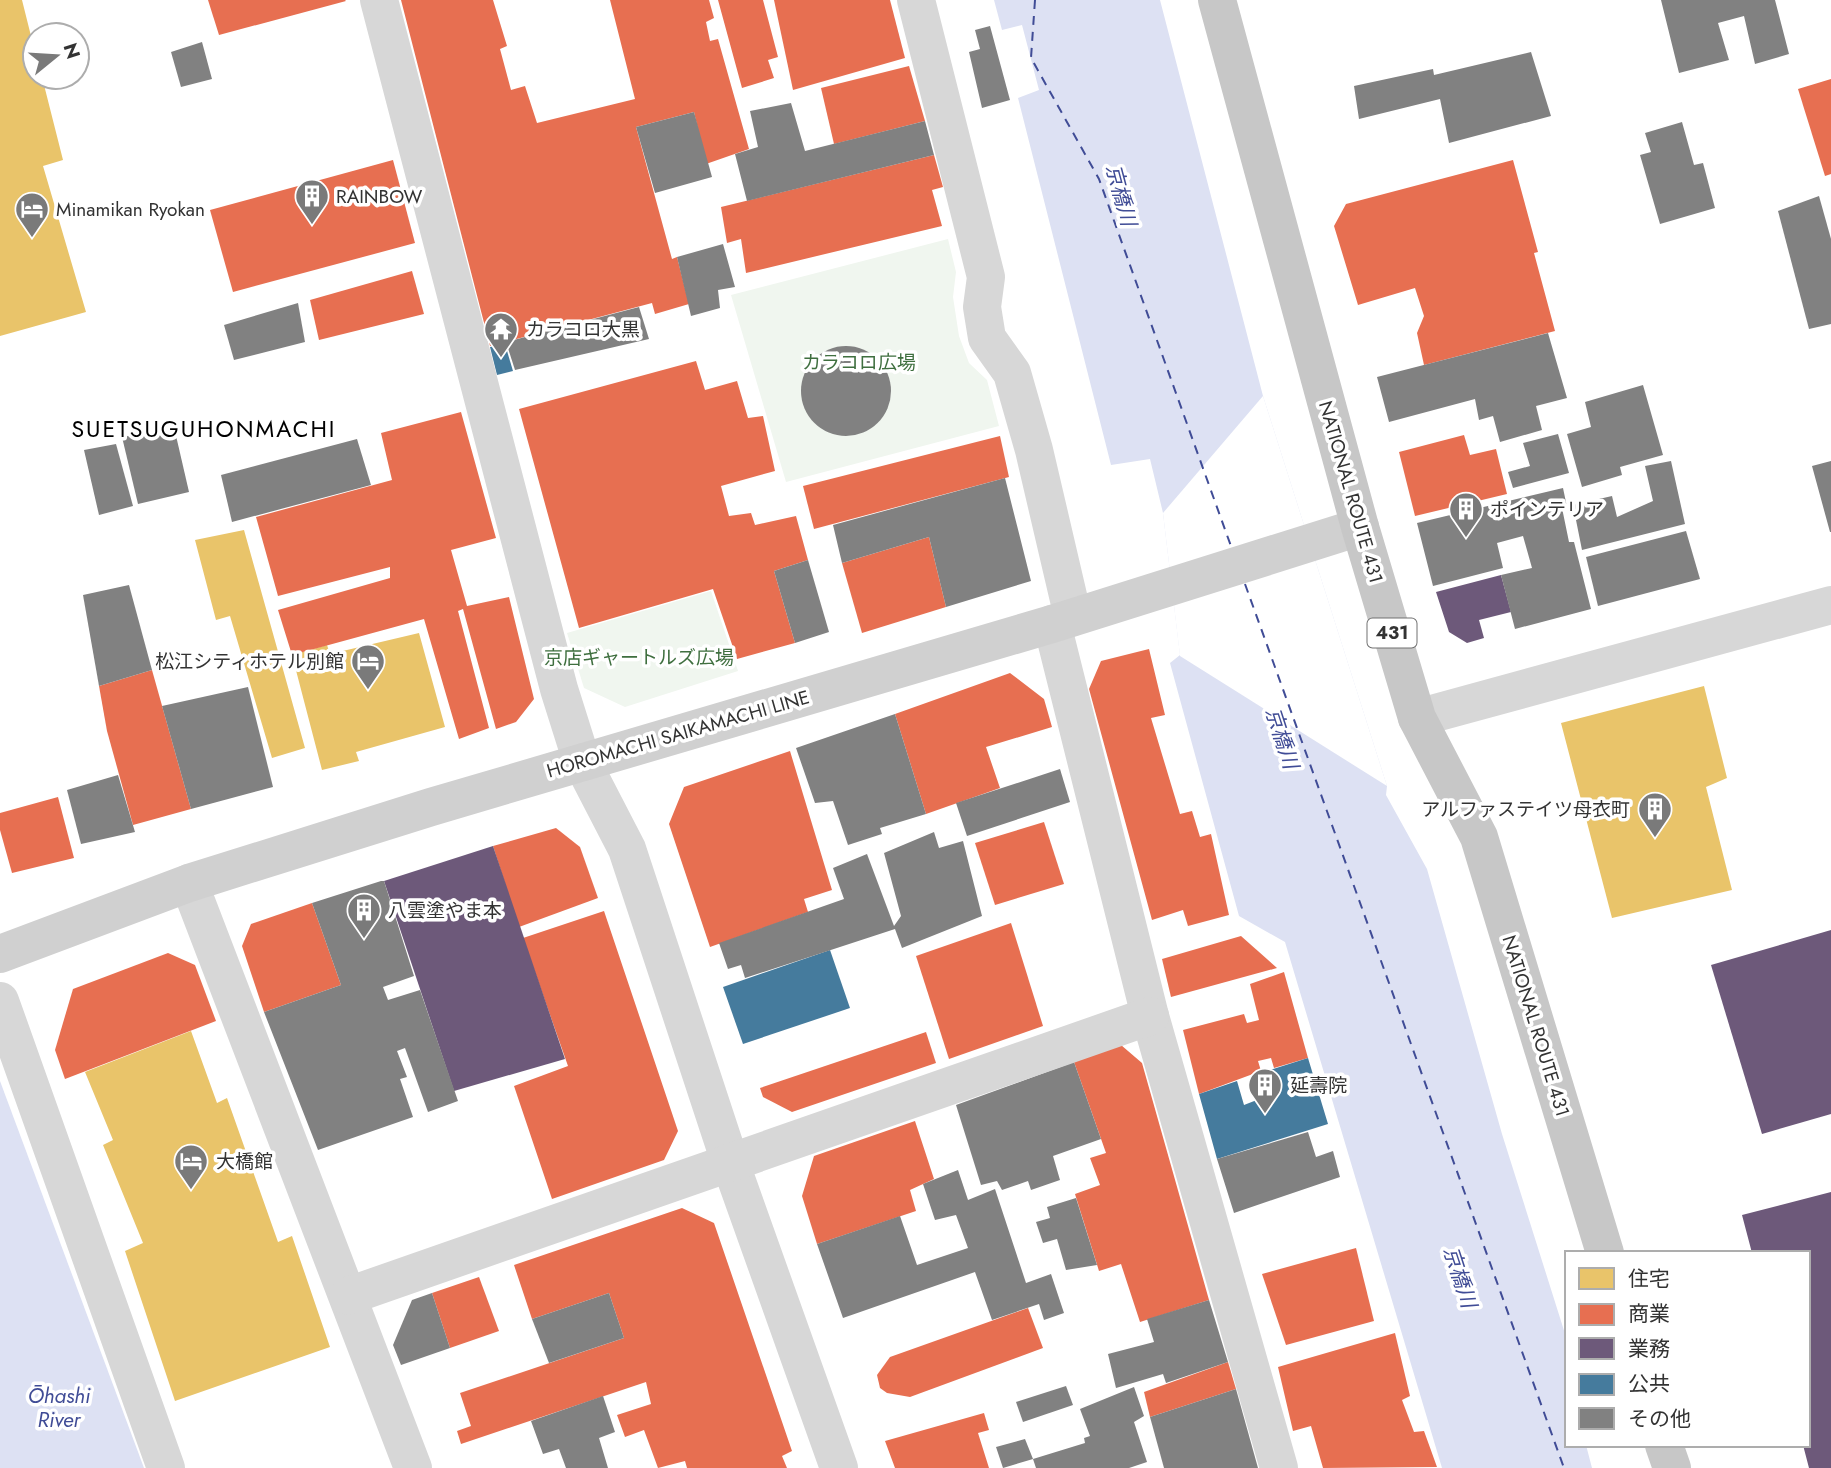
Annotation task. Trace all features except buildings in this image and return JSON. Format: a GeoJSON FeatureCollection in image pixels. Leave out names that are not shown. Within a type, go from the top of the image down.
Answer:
{"type":"FeatureCollection","features":[{"type":"Feature","properties":{"kind":"highway","name":"NATIONAL ROUTE 431"},"geometry":{"type":"LineString","coordinates":[[1217,0],[1360,527],[1416,718],[1479,837],[1604,1251]]}},
{"type":"Feature","properties":{"kind":"highway"},"geometry":{"type":"LineString","coordinates":[[1665,1447],[1671,1468]]}},
{"type":"Feature","properties":{"kind":"main road","name":"HOROMACHI SAIKAMACHI LINE"},"geometry":{"type":"LineString","coordinates":[[0,954],[189,883],[582,762],[1063,620],[1360,527]]}},
{"type":"Feature","properties":{"kind":"street"},"geometry":{"type":"LineString","coordinates":[[379,0],[559,688],[582,762],[627,849],[730,1162],[839,1468]]}},
{"type":"Feature","properties":{"kind":"street"},"geometry":{"type":"LineString","coordinates":[[916,0],[986,277],[982,307],[987,338],[1012,373],[1034,450],[1063,620],[1150,1016],[1279,1468]]}},
{"type":"Feature","properties":{"kind":"street"},"geometry":{"type":"LineString","coordinates":[[1416,718],[1831,605]]}},
{"type":"Feature","properties":{"kind":"street"},"geometry":{"type":"LineString","coordinates":[[189,883],[413,1468]]}},
{"type":"Feature","properties":{"kind":"street"},"geometry":{"type":"LineString","coordinates":[[0,1001],[166,1468]]}},
{"type":"Feature","properties":{"kind":"street"},"geometry":{"type":"LineString","coordinates":[[348,1296],[1150,1016]]}},
{"type":"Feature","properties":{"kind":"green space","name":"カラコロ広場"},"geometry":{"type":"Polygon","coordinates":[[[948,239],[956,272],[953,297],[959,336],[969,363],[987,380],[999,426],[786,482],[731,295],[948,239]]]}},
{"type":"Feature","properties":{"kind":"green space","name":"京店ギャートルズ広場"},"geometry":{"type":"Polygon","coordinates":[[[711,591],[738,671],[625,707],[584,688],[567,633],[711,591]]]}},
{"type":"Feature","properties":{"kind":"water","name":"京橋川"},"geometry":{"type":"Polygon","coordinates":[[[994,0],[1160,0],[1263,396],[1387,786],[1386,795],[1427,869],[1502,1134],[1565,1334],[1565,1447],[1587,1447],[1592,1468],[1442,1468],[1285,942],[1239,916],[1170,663],[1180,655],[1163,513],[1150,459],[1111,465],[1018,98],[1039,90],[1022,25],[1002,30],[994,0]]]}},
{"type":"Feature","properties":{"kind":"water","name":"Ōhashi River"},"geometry":{"type":"Polygon","coordinates":[[[0,1081],[144,1468],[0,1468],[0,1081]]]}},
{"type":"Feature","properties":{"kind":"pier"},"geometry":{"type":"Polygon","coordinates":[[[1263,396],[1387,786],[1180,656],[1163,513],[1263,396]]]}},
{"type":"Feature","properties":{"kind":"ferry route"},"geometry":{"type":"LineString","coordinates":[[1035,0],[1031,58],[1099,179],[1232,549]]}},
{"type":"Feature","properties":{"kind":"ferry route"},"geometry":{"type":"LineString","coordinates":[[1245,584],[1564,1468]]}},
{"type":"Feature","properties":{"kind":"place","name":"RAINBOW"},"geometry":{"type":"Point","coordinates":[312,226]}},
{"type":"Feature","properties":{"kind":"place","name":"Minamikan Ryokan"},"geometry":{"type":"Point","coordinates":[32,239]}},
{"type":"Feature","properties":{"kind":"place","name":"カラコロ大黒"},"geometry":{"type":"Point","coordinates":[501,359]}},
{"type":"Feature","properties":{"kind":"place","name":"ポインテリア"},"geometry":{"type":"Point","coordinates":[1466,539]}},
{"type":"Feature","properties":{"kind":"place","name":"松江シティホテル別館"},"geometry":{"type":"Point","coordinates":[368,691]}},
{"type":"Feature","properties":{"kind":"place","name":"アルファステイツ母衣町"},"geometry":{"type":"Point","coordinates":[1655,839]}},
{"type":"Feature","properties":{"kind":"place","name":"八雲塗やま本"},"geometry":{"type":"Point","coordinates":[364,940]}},
{"type":"Feature","properties":{"kind":"place","name":"延壽院"},"geometry":{"type":"Point","coordinates":[1265,1115]}},
{"type":"Feature","properties":{"kind":"place","name":"大橋館"},"geometry":{"type":"Point","coordinates":[191,1191]}},
{"type":"Feature","properties":{"kind":"district","name":"SUETSUGUHONMACHI"},"geometry":{"type":"Point","coordinates":[204,429]}}]}
